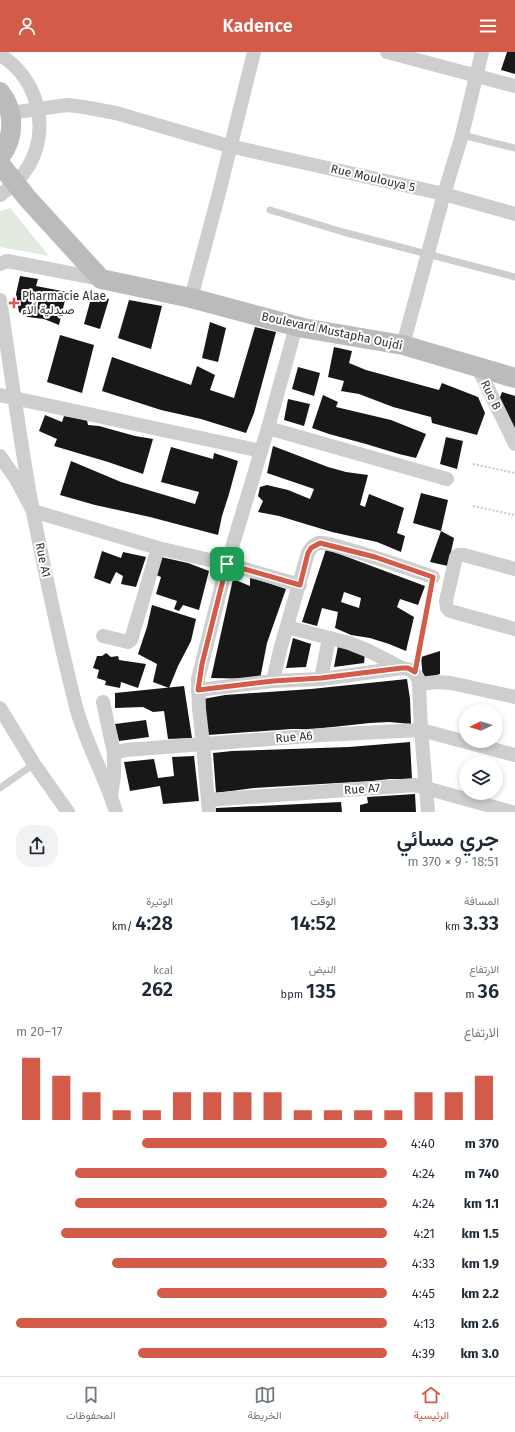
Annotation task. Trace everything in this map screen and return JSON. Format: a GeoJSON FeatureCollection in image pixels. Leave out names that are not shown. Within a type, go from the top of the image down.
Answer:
{"type":"FeatureCollection","features":[{"type":"Feature","properties":{"kind":"main road"},"geometry":{"type":"LineString","coordinates":[[0,92],[8,104],[11,133],[8,143],[0,156]]}},
{"type":"Feature","properties":{"kind":"main road"},"geometry":{"type":"LineString","coordinates":[[0,164],[8,189],[101,279]]}},
{"type":"Feature","properties":{"kind":"main road","name":"Boulevard Mustapha Oujdi"},"geometry":{"type":"LineString","coordinates":[[101,279],[191,298],[296,326],[402,345],[515,378]]}},
{"type":"Feature","properties":{"kind":"street"},"geometry":{"type":"LineString","coordinates":[[191,298],[254,52]]}},
{"type":"Feature","properties":{"kind":"street"},"geometry":{"type":"LineString","coordinates":[[388,52],[515,86]]}},
{"type":"Feature","properties":{"kind":"street"},"geometry":{"type":"LineString","coordinates":[[402,345],[462,135],[482,52]]}},
{"type":"Feature","properties":{"kind":"street"},"geometry":{"type":"LineString","coordinates":[[0,55],[14,64],[27,80],[36,99],[40,129],[36,149],[28,168],[8,189]]}},
{"type":"Feature","properties":{"kind":"street","name":"Rue Moulouya 5"},"geometry":{"type":"LineString","coordinates":[[10,112],[67,106],[116,113],[229,146],[444,194],[515,214]]}},
{"type":"Feature","properties":{"kind":"street","name":"Boulevard Mustapha Oujdi"},"geometry":{"type":"LineString","coordinates":[[3,263],[101,279]]}},
{"type":"Feature","properties":{"kind":"street","name":"Rue A1"},"geometry":{"type":"LineString","coordinates":[[0,300],[33,511],[54,610],[83,730],[111,796],[116,812]]}},
{"type":"Feature","properties":{"kind":"street"},"geometry":{"type":"LineString","coordinates":[[208,806],[198,690],[202,664],[227,564],[268,428],[296,326]]}},
{"type":"Feature","properties":{"kind":"street","name":"Rue B"},"geometry":{"type":"LineString","coordinates":[[478,368],[515,444]]}},
{"type":"Feature","properties":{"kind":"street"},"geometry":{"type":"LineString","coordinates":[[0,396],[261,451]]}},
{"type":"Feature","properties":{"kind":"street"},"geometry":{"type":"LineString","coordinates":[[268,428],[447,480]]}},
{"type":"Feature","properties":{"kind":"street"},"geometry":{"type":"LineString","coordinates":[[0,456],[16,479],[33,511],[158,548],[227,564],[300,585]]}},
{"type":"Feature","properties":{"kind":"street"},"geometry":{"type":"LineString","coordinates":[[273,681],[280,650],[308,553],[311,548],[320,543],[375,557],[433,577]]}},
{"type":"Feature","properties":{"kind":"street"},"geometry":{"type":"LineString","coordinates":[[103,636],[128,642],[131,640],[158,548]]}},
{"type":"Feature","properties":{"kind":"street"},"geometry":{"type":"LineString","coordinates":[[515,569],[464,555],[458,555],[456,557],[446,601],[447,608],[450,611],[515,628]]}},
{"type":"Feature","properties":{"kind":"street"},"geometry":{"type":"LineString","coordinates":[[287,626],[369,651],[412,675],[437,682],[451,683],[515,697]]}},
{"type":"Feature","properties":{"kind":"street"},"geometry":{"type":"LineString","coordinates":[[321,678],[329,638]]}},
{"type":"Feature","properties":{"kind":"street"},"geometry":{"type":"LineString","coordinates":[[198,690],[273,681],[412,675]]}},
{"type":"Feature","properties":{"kind":"street"},"geometry":{"type":"LineString","coordinates":[[412,675],[421,730],[428,812]]}},
{"type":"Feature","properties":{"kind":"street"},"geometry":{"type":"LineString","coordinates":[[103,702],[114,753],[114,776],[111,796]]}},
{"type":"Feature","properties":{"kind":"street"},"geometry":{"type":"LineString","coordinates":[[3,717],[67,812]]}},
{"type":"Feature","properties":{"kind":"street","name":"Rue A6"},"geometry":{"type":"LineString","coordinates":[[114,753],[126,750],[321,735],[421,730],[515,755]]}},
{"type":"Feature","properties":{"kind":"street","name":"Rue A7"},"geometry":{"type":"LineString","coordinates":[[208,806],[415,785],[512,812]]}},
{"type":"Feature","properties":{"kind":"lane"},"geometry":{"type":"LineString","coordinates":[[462,135],[515,148]]}},
{"type":"Feature","properties":{"kind":"lane"},"geometry":{"type":"LineString","coordinates":[[270,210],[343,232],[515,277]]}},
{"type":"Feature","properties":{"kind":"lane"},"geometry":{"type":"LineString","coordinates":[[0,788],[34,764]]}},
{"type":"Feature","properties":{"kind":"path"},"geometry":{"type":"LineString","coordinates":[[473,464],[515,473]]}},
{"type":"Feature","properties":{"kind":"path"},"geometry":{"type":"LineString","coordinates":[[473,506],[515,515]]}},
{"type":"Feature","properties":{"kind":"path"},"geometry":{"type":"LineString","coordinates":[[412,675],[433,577]]}},
{"type":"Feature","properties":{"kind":"shaded area"},"geometry":{"type":"Polygon","coordinates":[[[10,208],[49,256],[0,247],[0,211],[10,208]]]}},
{"type":"Feature","properties":{"kind":"building"},"geometry":{"type":"Polygon","coordinates":[[[507,52],[515,52],[515,74],[501,70],[507,52]]]}},
{"type":"Feature","properties":{"kind":"building"},"geometry":{"type":"Polygon","coordinates":[[[20,276],[38,279],[36,286],[67,292],[59,325],[44,319],[28,317],[19,312],[16,294],[20,276]]]}},
{"type":"Feature","properties":{"kind":"building"},"geometry":{"type":"Polygon","coordinates":[[[92,295],[109,299],[100,329],[84,324],[92,295]]]}},
{"type":"Feature","properties":{"kind":"building"},"geometry":{"type":"Polygon","coordinates":[[[129,300],[162,306],[151,349],[118,338],[129,300]]]}},
{"type":"Feature","properties":{"kind":"building"},"geometry":{"type":"Polygon","coordinates":[[[210,322],[226,328],[218,362],[202,358],[210,322]]]}},
{"type":"Feature","properties":{"kind":"building"},"geometry":{"type":"Polygon","coordinates":[[[255,327],[276,332],[254,413],[246,433],[201,419],[161,410],[102,391],[112,357],[191,385],[197,366],[215,375],[210,390],[234,398],[255,327]]]}},
{"type":"Feature","properties":{"kind":"building"},"geometry":{"type":"Polygon","coordinates":[[[60,335],[94,345],[82,393],[47,382],[60,335]]]}},
{"type":"Feature","properties":{"kind":"building"},"geometry":{"type":"Polygon","coordinates":[[[334,347],[352,351],[349,363],[366,370],[439,390],[442,383],[478,397],[485,413],[477,435],[432,423],[431,417],[393,407],[359,394],[341,391],[344,381],[328,377],[334,347]]]}},
{"type":"Feature","properties":{"kind":"building"},"geometry":{"type":"Polygon","coordinates":[[[298,367],[320,373],[314,396],[292,389],[298,367]]]}},
{"type":"Feature","properties":{"kind":"building"},"geometry":{"type":"Polygon","coordinates":[[[502,392],[515,396],[515,439],[498,403],[502,392]]]}},
{"type":"Feature","properties":{"kind":"building"},"geometry":{"type":"Polygon","coordinates":[[[323,395],[338,402],[336,407],[391,420],[426,434],[416,458],[312,428],[323,395]]]}},
{"type":"Feature","properties":{"kind":"building"},"geometry":{"type":"Polygon","coordinates":[[[288,399],[310,404],[304,426],[284,420],[288,399]]]}},
{"type":"Feature","properties":{"kind":"building"},"geometry":{"type":"Polygon","coordinates":[[[45,415],[62,422],[64,416],[87,420],[88,425],[99,426],[135,436],[153,439],[143,474],[54,446],[57,439],[39,431],[45,415]]]}},
{"type":"Feature","properties":{"kind":"building"},"geometry":{"type":"Polygon","coordinates":[[[446,437],[463,441],[457,469],[440,464],[446,437]]]}},
{"type":"Feature","properties":{"kind":"building"},"geometry":{"type":"Polygon","coordinates":[[[273,446],[328,467],[346,472],[368,475],[360,505],[365,507],[369,494],[404,508],[397,533],[405,536],[401,552],[377,542],[332,532],[279,516],[258,512],[263,501],[258,496],[260,487],[267,485],[288,490],[310,499],[314,489],[267,473],[273,446]]]}},
{"type":"Feature","properties":{"kind":"building"},"geometry":{"type":"Polygon","coordinates":[[[171,447],[213,459],[214,453],[238,461],[218,535],[60,495],[71,461],[121,482],[195,504],[199,492],[161,482],[171,447]]]}},
{"type":"Feature","properties":{"kind":"building"},"geometry":{"type":"Polygon","coordinates":[[[421,493],[448,500],[441,531],[413,523],[421,493]]]}},
{"type":"Feature","properties":{"kind":"building"},"geometry":{"type":"Polygon","coordinates":[[[441,531],[454,538],[448,566],[430,562],[441,531]]]}},
{"type":"Feature","properties":{"kind":"building"},"geometry":{"type":"Polygon","coordinates":[[[326,549],[425,586],[418,605],[400,599],[397,607],[414,617],[406,651],[370,638],[351,635],[335,628],[338,612],[322,608],[317,626],[302,622],[326,549]],[[344,592],[341,602],[359,608],[361,598],[344,592]]]}},
{"type":"Feature","properties":{"kind":"building"},"geometry":{"type":"Polygon","coordinates":[[[102,551],[121,558],[123,552],[146,557],[136,587],[121,584],[123,576],[116,572],[110,584],[94,578],[102,551]]]}},
{"type":"Feature","properties":{"kind":"building"},"geometry":{"type":"Polygon","coordinates":[[[161,557],[188,563],[209,571],[199,610],[183,605],[179,611],[174,609],[177,601],[156,594],[161,577],[154,574],[161,557]]]}},
{"type":"Feature","properties":{"kind":"building"},"geometry":{"type":"Polygon","coordinates":[[[250,577],[286,589],[267,643],[260,679],[211,678],[233,579],[250,586],[250,577]]]}},
{"type":"Feature","properties":{"kind":"building"},"geometry":{"type":"Polygon","coordinates":[[[152,605],[196,619],[191,641],[169,688],[153,682],[157,664],[138,654],[147,627],[152,605]]]}},
{"type":"Feature","properties":{"kind":"building"},"geometry":{"type":"Polygon","coordinates":[[[293,638],[311,644],[306,667],[286,668],[293,638]]]}},
{"type":"Feature","properties":{"kind":"building"},"geometry":{"type":"Polygon","coordinates":[[[338,646],[365,654],[364,663],[334,667],[338,646]]]}},
{"type":"Feature","properties":{"kind":"building"},"geometry":{"type":"Polygon","coordinates":[[[440,651],[440,674],[423,679],[421,657],[440,651]]]}},
{"type":"Feature","properties":{"kind":"building"},"geometry":{"type":"Polygon","coordinates":[[[106,653],[111,657],[118,656],[119,660],[146,664],[138,688],[121,682],[120,688],[105,685],[106,681],[97,678],[99,670],[93,668],[97,656],[102,656],[106,653]]]}},
{"type":"Feature","properties":{"kind":"building"},"geometry":{"type":"Polygon","coordinates":[[[407,679],[410,699],[411,724],[389,722],[370,723],[314,729],[292,729],[208,735],[203,699],[225,695],[311,689],[407,679]]]}},
{"type":"Feature","properties":{"kind":"building"},"geometry":{"type":"Polygon","coordinates":[[[184,686],[192,738],[168,739],[164,711],[153,712],[143,707],[115,708],[115,693],[184,686]]]}},
{"type":"Feature","properties":{"kind":"building"},"geometry":{"type":"Polygon","coordinates":[[[146,720],[149,737],[119,741],[115,724],[146,720]]]}},
{"type":"Feature","properties":{"kind":"building"},"geometry":{"type":"Polygon","coordinates":[[[410,742],[412,779],[390,779],[254,788],[216,793],[213,753],[349,747],[410,742]]]}},
{"type":"Feature","properties":{"kind":"building"},"geometry":{"type":"Polygon","coordinates":[[[194,756],[199,801],[163,804],[160,786],[130,791],[124,762],[154,759],[158,778],[174,776],[172,757],[194,756]]]}},
{"type":"Feature","properties":{"kind":"building"},"geometry":{"type":"Polygon","coordinates":[[[415,794],[416,812],[360,812],[360,805],[368,803],[367,797],[415,794]]]}},
{"type":"Feature","properties":{"kind":"building"},"geometry":{"type":"Polygon","coordinates":[[[341,802],[342,812],[216,812],[216,808],[341,802]]]}},
{"type":"Feature","properties":{"kind":"place","name":"Pharmacie Alae صيدلية اًلاء"},"geometry":{"type":"Point","coordinates":[14,303]}},
{"type":"Feature","properties":{"kind":"route"},"geometry":{"type":"LineString","coordinates":[[320,543],[329,544],[375,557],[433,577],[415,672],[408,668],[402,668],[321,678],[273,681],[198,690],[198,679],[227,564],[300,585],[308,553],[311,548],[320,543]]}}]}
